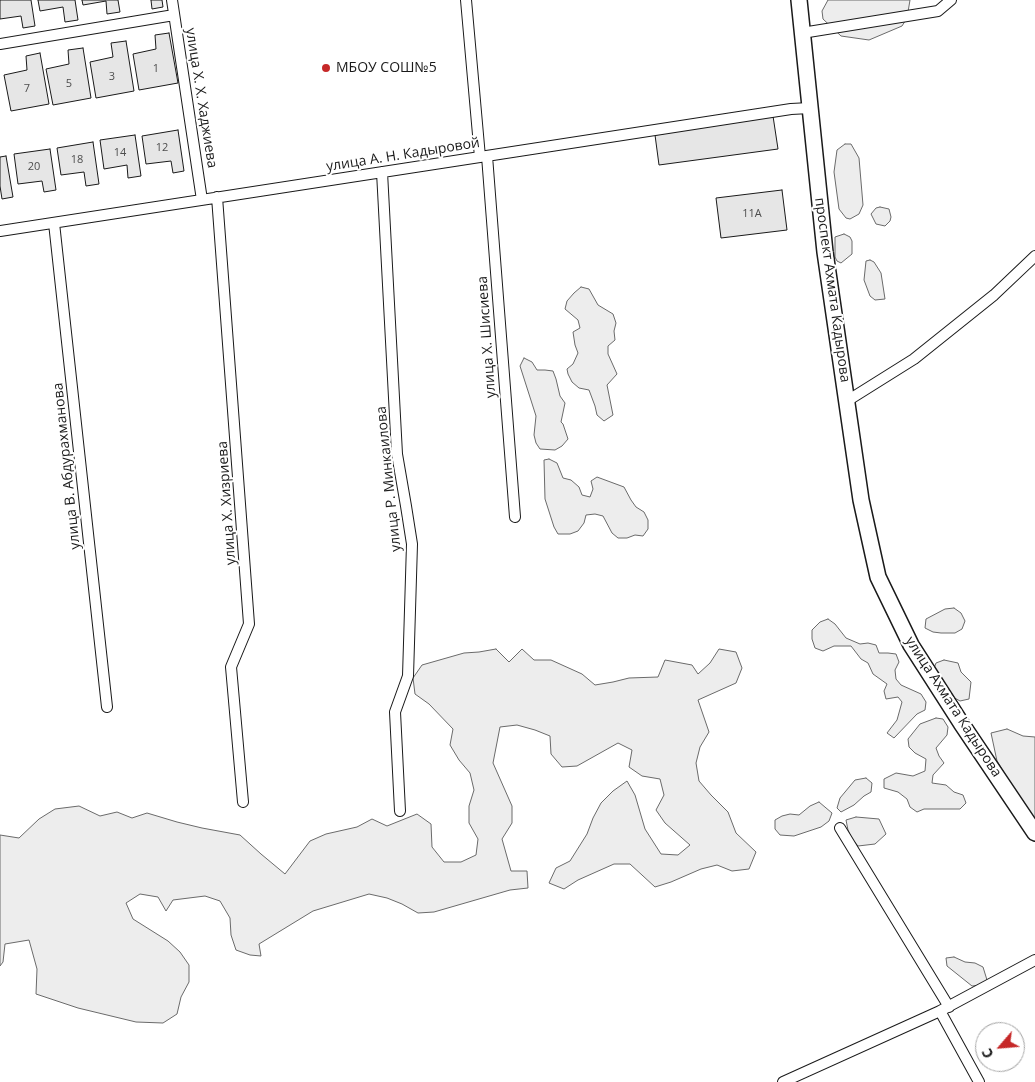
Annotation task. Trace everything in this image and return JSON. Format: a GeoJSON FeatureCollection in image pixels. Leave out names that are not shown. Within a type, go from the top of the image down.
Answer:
{"type":"FeatureCollection","features":[{"type":"Feature","properties":{"kind":"street","name":"улица Х. Х. Хаджиева"},"geometry":{"type":"LineString","coordinates":[[172,0],[202,200]]}},
{"type":"Feature","properties":{"kind":"street","name":"улица Х. Шисиева"},"geometry":{"type":"LineString","coordinates":[[466,0],[484,156],[515,517]]}},
{"type":"Feature","properties":{"kind":"street","name":"проспект Ахмата Кадырова"},"geometry":{"type":"LineString","coordinates":[[799,0],[825,252],[861,500],[878,577]]}},
{"type":"Feature","properties":{"kind":"street"},"geometry":{"type":"LineString","coordinates":[[802,33],[938,11],[951,0]]}},
{"type":"Feature","properties":{"kind":"street"},"geometry":{"type":"LineString","coordinates":[[0,44],[174,15]]}},
{"type":"Feature","properties":{"kind":"street","name":"улица А. Н. Кадыровой"},"geometry":{"type":"LineString","coordinates":[[0,231],[791,109],[810,108]]}},
{"type":"Feature","properties":{"kind":"street","name":"улица Р. Минкаилова"},"geometry":{"type":"LineString","coordinates":[[382,172],[397,454],[412,544],[408,676],[395,712],[400,811]]}},
{"type":"Feature","properties":{"kind":"street","name":"улица Х. Хизриева"},"geometry":{"type":"LineString","coordinates":[[217,197],[250,624],[231,667],[243,802]]}},
{"type":"Feature","properties":{"kind":"street","name":"улица В. Абдурахманова"},"geometry":{"type":"LineString","coordinates":[[54,223],[107,706]]}},
{"type":"Feature","properties":{"kind":"street"},"geometry":{"type":"LineString","coordinates":[[846,401],[914,359],[994,295],[1035,256]]}},
{"type":"Feature","properties":{"kind":"street","name":"улица Ахмата Кадырова"},"geometry":{"type":"LineString","coordinates":[[878,577],[911,645],[1035,833]]}},
{"type":"Feature","properties":{"kind":"street"},"geometry":{"type":"LineString","coordinates":[[840,828],[945,1009],[979,1082]]}},
{"type":"Feature","properties":{"kind":"street"},"geometry":{"type":"LineString","coordinates":[[783,1082],[945,1009],[1035,960]]}},
{"type":"Feature","properties":{"kind":"shaded area"},"geometry":{"type":"Polygon","coordinates":[[[828,0],[910,0],[907,18],[902,26],[869,40],[841,36],[823,19],[822,11],[828,0]]]}},
{"type":"Feature","properties":{"kind":"shaded area"},"geometry":{"type":"Polygon","coordinates":[[[845,144],[851,144],[859,158],[863,205],[859,214],[850,219],[846,218],[839,209],[834,172],[837,150],[845,144]]]}},
{"type":"Feature","properties":{"kind":"shaded area"},"geometry":{"type":"Polygon","coordinates":[[[876,208],[889,209],[891,217],[885,226],[876,224],[871,214],[876,208]]]}},
{"type":"Feature","properties":{"kind":"shaded area"},"geometry":{"type":"Polygon","coordinates":[[[844,234],[850,237],[852,241],[852,254],[841,263],[835,257],[835,237],[844,234]]]}},
{"type":"Feature","properties":{"kind":"shaded area"},"geometry":{"type":"Polygon","coordinates":[[[866,261],[874,262],[881,273],[885,299],[875,300],[870,296],[864,280],[866,261]]]}},
{"type":"Feature","properties":{"kind":"shaded area"},"geometry":{"type":"Polygon","coordinates":[[[581,287],[589,289],[598,305],[613,314],[616,323],[614,331],[615,340],[608,346],[608,354],[617,374],[607,385],[613,415],[604,421],[597,415],[589,390],[579,388],[572,382],[567,369],[573,364],[578,353],[573,332],[580,328],[578,320],[565,309],[567,301],[581,287]]]}},
{"type":"Feature","properties":{"kind":"shaded area"},"geometry":{"type":"Polygon","coordinates":[[[524,358],[532,362],[537,370],[553,371],[560,396],[565,403],[561,422],[568,439],[555,450],[540,449],[536,443],[534,435],[536,416],[520,366],[524,358]]]}},
{"type":"Feature","properties":{"kind":"shaded area"},"geometry":{"type":"Polygon","coordinates":[[[549,459],[557,463],[563,478],[571,480],[579,487],[582,495],[590,497],[593,489],[591,481],[597,477],[624,487],[636,507],[644,512],[648,520],[648,529],[643,536],[635,535],[627,538],[618,538],[612,533],[603,516],[595,514],[586,515],[584,523],[578,531],[570,534],[558,534],[545,499],[544,460],[549,459]]]}},
{"type":"Feature","properties":{"kind":"shaded area"},"geometry":{"type":"Polygon","coordinates":[[[954,608],[961,613],[965,621],[962,629],[955,633],[941,633],[925,628],[926,619],[945,609],[954,608]]]}},
{"type":"Feature","properties":{"kind":"shaded area"},"geometry":{"type":"Polygon","coordinates":[[[828,619],[835,624],[846,638],[860,644],[876,645],[879,653],[896,654],[899,662],[895,670],[896,679],[901,685],[921,694],[926,702],[925,710],[917,714],[894,738],[887,733],[897,720],[902,702],[898,697],[886,699],[884,691],[887,684],[873,674],[868,663],[861,659],[851,646],[834,646],[823,651],[815,648],[812,630],[820,622],[828,619]]]}},
{"type":"Feature","properties":{"kind":"shaded area"},"geometry":{"type":"Polygon","coordinates":[[[496,649],[509,662],[522,649],[534,660],[551,660],[582,674],[595,685],[629,678],[658,677],[665,660],[692,665],[698,674],[710,663],[719,649],[736,652],[742,668],[736,683],[698,700],[709,732],[700,747],[696,763],[699,781],[728,812],[736,833],[756,852],[749,869],[732,871],[717,865],[701,869],[655,887],[630,864],[614,864],[578,880],[564,889],[549,883],[556,868],[570,861],[587,834],[601,803],[627,781],[635,795],[645,829],[661,854],[678,855],[690,845],[665,823],[656,810],[664,795],[660,779],[642,776],[629,767],[632,750],[618,743],[577,766],[562,767],[551,754],[550,736],[517,725],[500,727],[493,763],[512,806],[512,823],[502,839],[511,871],[527,871],[528,888],[510,890],[434,912],[418,913],[387,898],[369,894],[313,911],[259,944],[261,956],[250,955],[236,950],[231,935],[230,918],[220,901],[205,896],[173,900],[166,911],[158,897],[140,894],[126,903],[133,919],[168,941],[180,952],[189,965],[189,982],[181,997],[177,1014],[163,1023],[136,1022],[78,1008],[36,994],[37,969],[29,940],[5,944],[3,962],[0,966],[0,835],[19,838],[39,819],[55,809],[79,806],[100,816],[117,812],[132,818],[147,813],[202,828],[240,835],[285,874],[310,841],[326,834],[357,827],[372,819],[387,826],[417,814],[431,824],[432,847],[444,862],[461,862],[476,855],[478,839],[469,823],[469,806],[474,790],[470,773],[450,745],[453,729],[429,704],[415,694],[413,678],[422,665],[464,653],[496,649]]]}},
{"type":"Feature","properties":{"kind":"shaded area"},"geometry":{"type":"Polygon","coordinates":[[[944,660],[958,663],[961,672],[971,682],[969,699],[960,701],[953,697],[933,671],[936,663],[944,660]]]}},
{"type":"Feature","properties":{"kind":"shaded area"},"geometry":{"type":"Polygon","coordinates":[[[936,718],[943,719],[948,727],[947,735],[936,748],[944,763],[933,775],[932,783],[946,785],[954,792],[963,795],[966,803],[960,809],[924,809],[917,812],[910,807],[907,799],[898,792],[884,788],[884,779],[896,773],[913,776],[925,771],[926,759],[909,747],[908,739],[920,724],[936,718]]]}},
{"type":"Feature","properties":{"kind":"shaded area"},"geometry":{"type":"Polygon","coordinates":[[[1007,729],[1023,736],[1035,737],[1035,823],[997,761],[991,733],[1007,729]]]}},
{"type":"Feature","properties":{"kind":"shaded area"},"geometry":{"type":"Polygon","coordinates":[[[866,778],[872,783],[871,792],[841,812],[837,808],[840,798],[855,780],[866,778]]]}},
{"type":"Feature","properties":{"kind":"shaded area"},"geometry":{"type":"Polygon","coordinates":[[[819,802],[832,813],[829,821],[821,827],[794,836],[780,835],[775,829],[775,820],[790,814],[799,815],[810,806],[819,802]]]}},
{"type":"Feature","properties":{"kind":"shaded area"},"geometry":{"type":"Polygon","coordinates":[[[856,817],[879,819],[886,834],[875,844],[858,846],[852,839],[846,820],[856,817]]]}},
{"type":"Feature","properties":{"kind":"shaded area"},"geometry":{"type":"Polygon","coordinates":[[[954,957],[983,967],[987,980],[981,985],[972,986],[947,966],[946,958],[954,957]]]}},
{"type":"Feature","properties":{"kind":"building"},"geometry":{"type":"Polygon","coordinates":[[[0,0],[31,0],[35,26],[23,28],[21,16],[0,19],[0,0]]]}},
{"type":"Feature","properties":{"kind":"building"},"geometry":{"type":"Polygon","coordinates":[[[38,0],[75,0],[78,20],[65,22],[63,7],[40,11],[38,0]]]}},
{"type":"Feature","properties":{"kind":"building"},"geometry":{"type":"Polygon","coordinates":[[[82,0],[118,0],[120,12],[107,14],[106,1],[83,5],[82,0]]]}},
{"type":"Feature","properties":{"kind":"building"},"geometry":{"type":"Polygon","coordinates":[[[151,0],[162,0],[163,7],[152,9],[151,0]]]}},
{"type":"Feature","properties":{"kind":"building"},"geometry":{"type":"Polygon","coordinates":[[[169,33],[178,83],[139,90],[133,54],[156,49],[155,35],[169,33]]]}},
{"type":"Feature","properties":{"kind":"building"},"geometry":{"type":"Polygon","coordinates":[[[126,41],[134,91],[96,98],[90,62],[113,57],[111,43],[126,41]]]}},
{"type":"Feature","properties":{"kind":"building"},"geometry":{"type":"Polygon","coordinates":[[[83,48],[91,98],[53,105],[46,69],[69,64],[68,50],[83,48]]]}},
{"type":"Feature","properties":{"kind":"building"},"geometry":{"type":"Polygon","coordinates":[[[40,53],[49,104],[11,111],[4,75],[27,70],[26,56],[40,53]]]}},
{"type":"Feature","properties":{"kind":"building"},"geometry":{"type":"Polygon","coordinates":[[[773,116],[778,149],[659,165],[655,135],[773,116]]]}},
{"type":"Feature","properties":{"kind":"building"},"geometry":{"type":"Polygon","coordinates":[[[178,130],[184,171],[173,173],[171,161],[146,164],[142,136],[178,130]]]}},
{"type":"Feature","properties":{"kind":"building"},"geometry":{"type":"Polygon","coordinates":[[[135,135],[141,176],[128,178],[127,165],[104,169],[100,140],[135,135]]]}},
{"type":"Feature","properties":{"kind":"building"},"geometry":{"type":"Polygon","coordinates":[[[93,142],[99,184],[86,186],[84,172],[61,175],[57,148],[93,142]]]}},
{"type":"Feature","properties":{"kind":"building"},"geometry":{"type":"Polygon","coordinates":[[[50,149],[56,190],[44,192],[42,181],[18,184],[14,154],[50,149]]]}},
{"type":"Feature","properties":{"kind":"building"},"geometry":{"type":"Polygon","coordinates":[[[6,156],[13,197],[2,199],[0,157],[6,156]]]}},
{"type":"Feature","properties":{"kind":"building"},"geometry":{"type":"Polygon","coordinates":[[[782,190],[787,230],[721,238],[716,198],[782,190]]]}},
{"type":"Feature","properties":{"kind":"place","name":"МБОУ СОШ№5"},"geometry":{"type":"Point","coordinates":[326,68]}}]}
